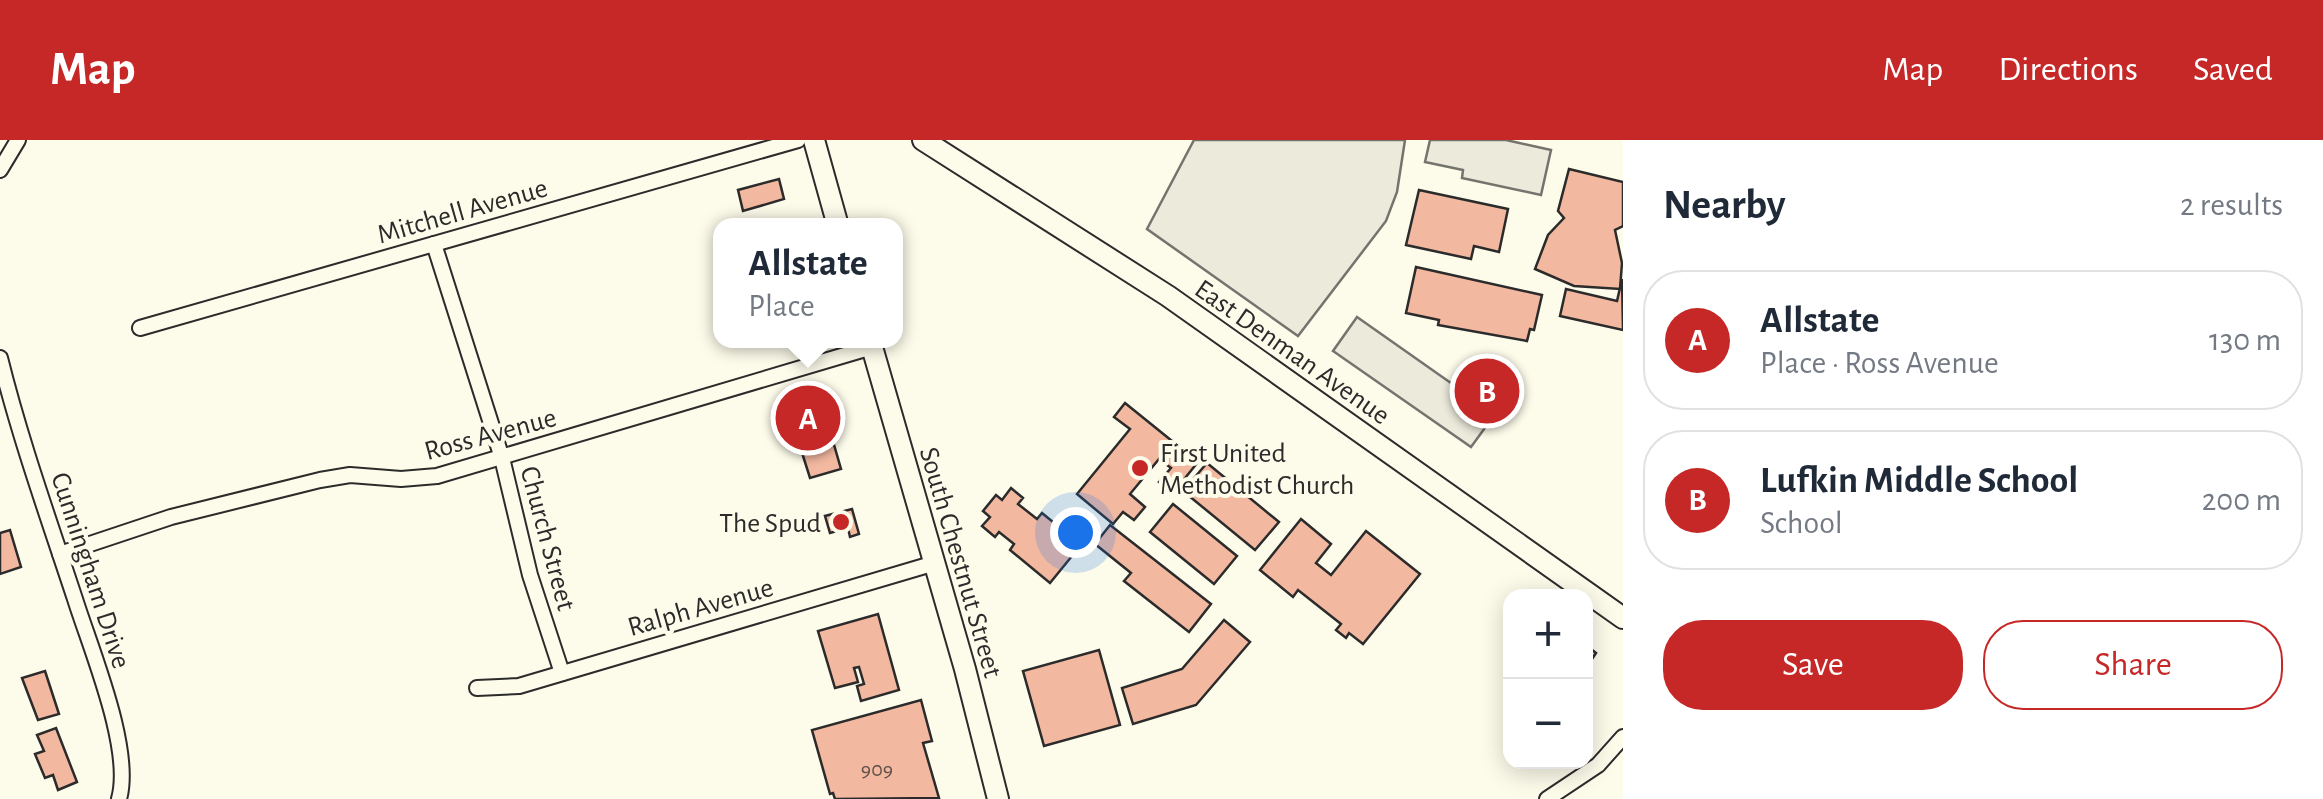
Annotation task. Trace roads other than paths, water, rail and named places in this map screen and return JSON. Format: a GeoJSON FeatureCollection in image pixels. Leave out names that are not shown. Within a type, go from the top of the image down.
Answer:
{"type":"FeatureCollection","features":[{"type":"Feature","properties":{"kind":"main road"},"geometry":{"type":"LineString","coordinates":[[814,140],[836,218]]}},
{"type":"Feature","properties":{"kind":"main road","name":"East Denman Avenue"},"geometry":{"type":"LineString","coordinates":[[923,140],[1168,296],[1623,618]]}},
{"type":"Feature","properties":{"kind":"main road","name":"South Chestnut Street"},"geometry":{"type":"LineString","coordinates":[[872,348],[998,799]]}},
{"type":"Feature","properties":{"kind":"street"},"geometry":{"type":"LineString","coordinates":[[0,170],[18,140]]}},
{"type":"Feature","properties":{"kind":"street","name":"Mitchell Avenue"},"geometry":{"type":"LineString","coordinates":[[140,328],[798,140]]}},
{"type":"Feature","properties":{"kind":"street","name":"Church Street"},"geometry":{"type":"LineString","coordinates":[[434,244],[502,458],[530,576],[562,673]]}},
{"type":"Feature","properties":{"kind":"street","name":"Ross Avenue"},"geometry":{"type":"LineString","coordinates":[[60,554],[171,517],[320,480],[350,474],[400,479],[438,476],[858,348]]}},
{"type":"Feature","properties":{"kind":"street","name":"Cunningham Drive"},"geometry":{"type":"LineString","coordinates":[[0,358],[107,698],[122,758],[119,799]]}},
{"type":"Feature","properties":{"kind":"street","name":"Ralph Avenue"},"geometry":{"type":"LineString","coordinates":[[477,688],[519,686],[935,563]]}},
{"type":"Feature","properties":{"kind":"street"},"geometry":{"type":"LineString","coordinates":[[1547,799],[1598,764],[1623,737]]}},
{"type":"Feature","properties":{"kind":"place","name":"Lufkin Middle School"},"geometry":{"type":"Point","coordinates":[1487,391]}},
{"type":"Feature","properties":{"kind":"place","name":"Allstate"},"geometry":{"type":"Point","coordinates":[808,418]}},
{"type":"Feature","properties":{"kind":"place","name":"First United Methodist Church"},"geometry":{"type":"Point","coordinates":[1140,468]}},
{"type":"Feature","properties":{"kind":"place","name":"The Spud"},"geometry":{"type":"Point","coordinates":[841,522]}}]}
